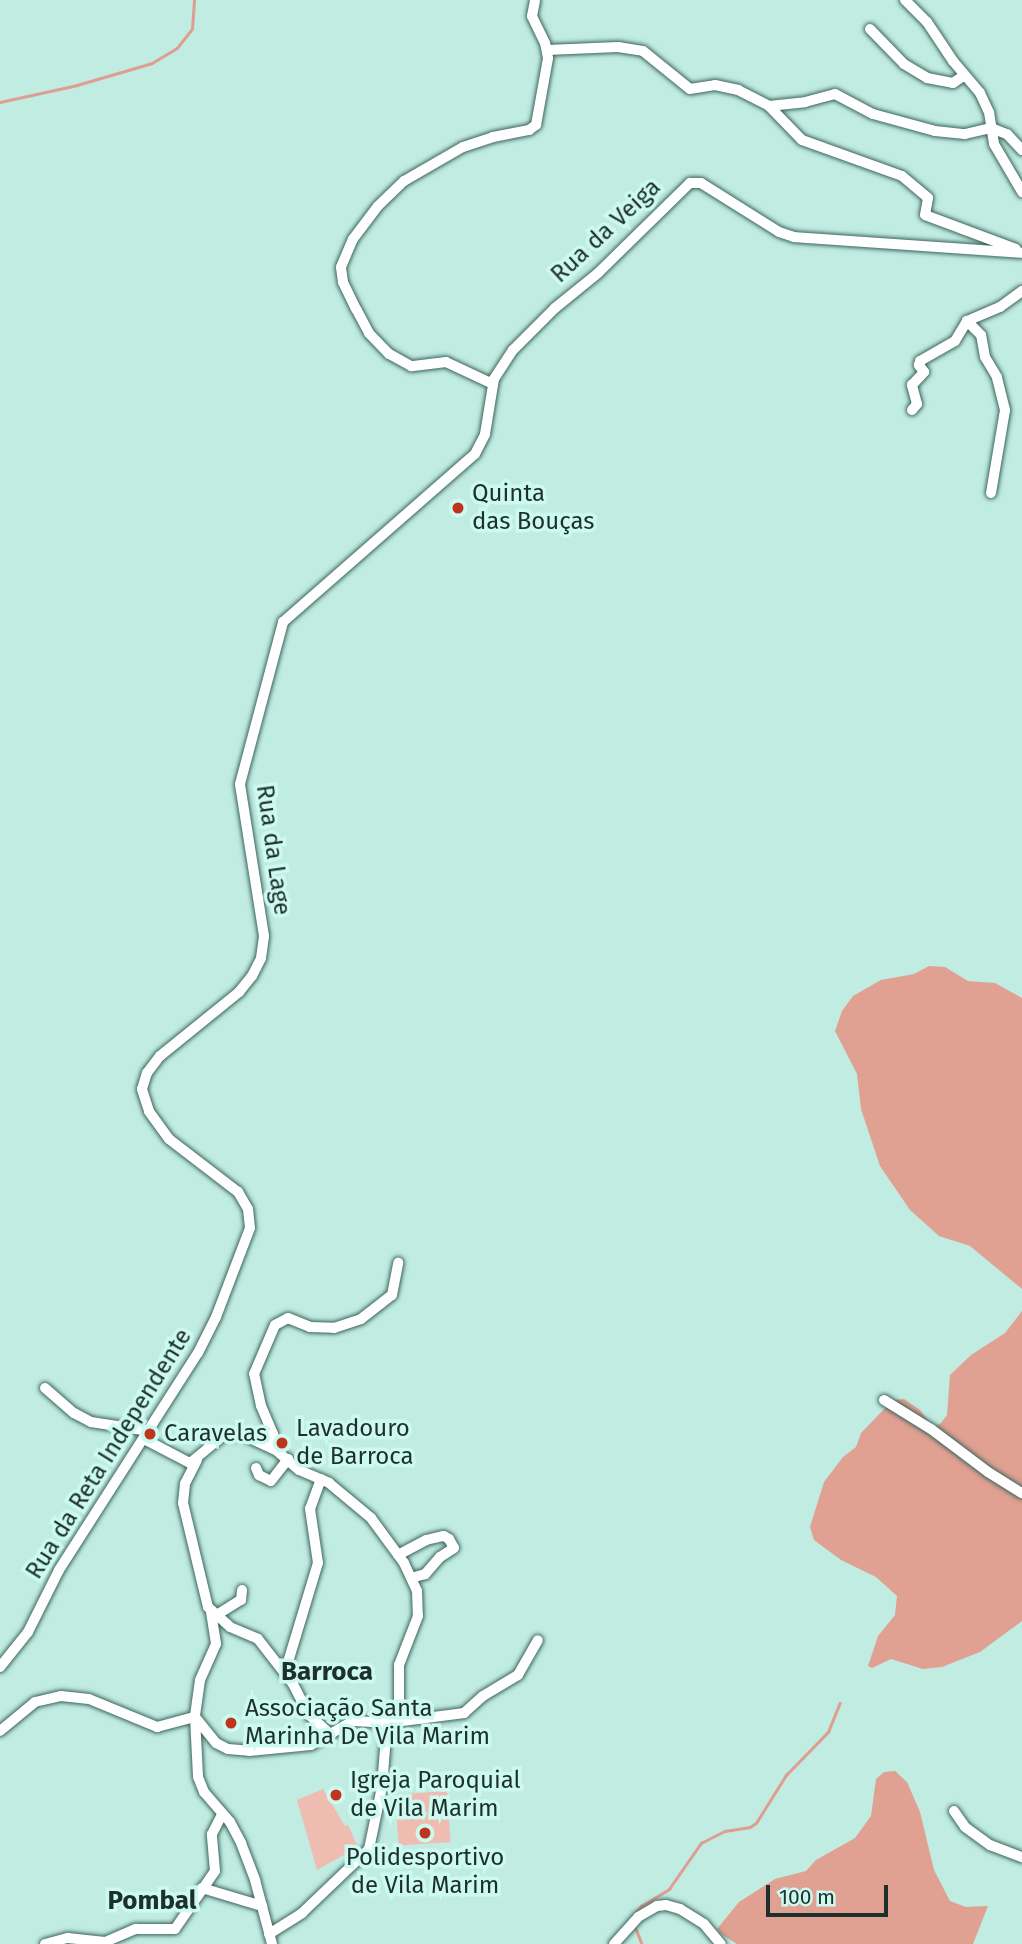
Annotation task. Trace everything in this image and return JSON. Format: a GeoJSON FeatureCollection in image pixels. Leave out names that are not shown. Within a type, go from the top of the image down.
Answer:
{"type":"FeatureCollection","features":[{"type":"Feature","properties":{"kind":"street"},"geometry":{"type":"LineString","coordinates":[[492,384],[446,362],[411,366],[388,354],[369,332],[356,309],[343,282],[341,267],[354,239],[378,206],[404,181],[464,147],[493,136],[529,130],[536,125],[548,64],[547,50],[533,21],[535,0]]}},
{"type":"Feature","properties":{"kind":"street"},"geometry":{"type":"LineString","coordinates":[[905,0],[927,22],[980,93],[989,112],[994,144],[1022,192]]}},
{"type":"Feature","properties":{"kind":"street"},"geometry":{"type":"LineString","coordinates":[[870,29],[904,64],[927,78],[953,83],[965,75]]}},
{"type":"Feature","properties":{"kind":"street"},"geometry":{"type":"LineString","coordinates":[[547,50],[618,47],[643,51],[690,89],[715,85],[738,90],[769,106],[802,140],[840,151],[913,183],[928,198],[925,215],[1022,252]]}},
{"type":"Feature","properties":{"kind":"street"},"geometry":{"type":"LineString","coordinates":[[769,106],[805,102],[835,94],[873,114],[935,131],[965,134],[991,128],[1007,134],[1022,150]]}},
{"type":"Feature","properties":{"kind":"street","name":"Rua da Veiga"},"geometry":{"type":"LineString","coordinates":[[492,384],[501,366],[522,340],[555,308],[598,273],[682,188],[694,182],[705,185],[779,232],[794,237],[1022,252]]}},
{"type":"Feature","properties":{"kind":"street"},"geometry":{"type":"LineString","coordinates":[[912,410],[917,404],[912,384],[923,372],[920,361],[955,341],[967,321],[1000,307],[1022,291]]}},
{"type":"Feature","properties":{"kind":"street"},"geometry":{"type":"LineString","coordinates":[[967,321],[981,335],[985,357],[997,377],[1004,409],[990,493]]}},
{"type":"Feature","properties":{"kind":"street","name":"Rua da Lage"},"geometry":{"type":"LineString","coordinates":[[216,1317],[245,1246],[250,1228],[248,1209],[234,1188],[169,1139],[146,1105],[143,1083],[152,1065],[167,1049],[243,987],[261,958],[264,936],[240,783],[280,626],[300,604],[475,454],[485,434],[492,384]]}},
{"type":"Feature","properties":{"kind":"street"},"geometry":{"type":"LineString","coordinates":[[274,1449],[273,1434],[261,1406],[254,1374],[275,1325],[288,1318],[310,1326],[334,1328],[361,1320],[392,1295],[398,1263]]}},
{"type":"Feature","properties":{"kind":"street","name":"Rua da Reta Independente"},"geometry":{"type":"LineString","coordinates":[[0,1667],[20,1643],[66,1559],[147,1435],[216,1317]]}},
{"type":"Feature","properties":{"kind":"street"},"geometry":{"type":"LineString","coordinates":[[45,1388],[74,1413],[91,1422],[147,1435],[188,1463],[229,1433],[243,1435],[274,1449],[302,1471],[321,1479],[365,1512],[412,1578],[417,1591],[418,1616],[400,1665],[383,1787],[369,1849],[302,1913],[270,1939],[241,1843],[199,1780],[195,1717],[200,1680],[216,1644],[213,1614],[198,1574],[183,1507],[186,1484],[198,1457]]}},
{"type":"Feature","properties":{"kind":"street"},"geometry":{"type":"LineString","coordinates":[[884,1400],[931,1429],[988,1472],[1022,1493]]}},
{"type":"Feature","properties":{"kind":"street"},"geometry":{"type":"LineString","coordinates":[[256,1468],[259,1475],[270,1482],[288,1459]]}},
{"type":"Feature","properties":{"kind":"street"},"geometry":{"type":"LineString","coordinates":[[285,1672],[318,1563],[310,1509],[321,1479]]}},
{"type":"Feature","properties":{"kind":"street"},"geometry":{"type":"LineString","coordinates":[[398,1555],[428,1540],[444,1536],[449,1539],[454,1548],[440,1557],[425,1574],[412,1578]]}},
{"type":"Feature","properties":{"kind":"street"},"geometry":{"type":"LineString","coordinates":[[213,1614],[241,1600],[242,1590]]}},
{"type":"Feature","properties":{"kind":"street"},"geometry":{"type":"LineString","coordinates":[[213,1614],[233,1628],[257,1637],[285,1672],[308,1714],[331,1735]]}},
{"type":"Feature","properties":{"kind":"street"},"geometry":{"type":"LineString","coordinates":[[195,1717],[216,1743],[241,1751],[311,1745],[353,1721],[393,1722],[464,1713],[486,1693],[516,1676],[538,1640]]}},
{"type":"Feature","properties":{"kind":"street"},"geometry":{"type":"LineString","coordinates":[[0,1731],[35,1702],[49,1696],[86,1698],[156,1727],[195,1717]]}},
{"type":"Feature","properties":{"kind":"street"},"geometry":{"type":"LineString","coordinates":[[954,1811],[965,1827],[990,1844],[1022,1857]]}},
{"type":"Feature","properties":{"kind":"street"},"geometry":{"type":"LineString","coordinates":[[45,1944],[68,1938],[105,1942],[131,1931],[175,1929],[216,1867],[212,1833],[222,1814]]}},
{"type":"Feature","properties":{"kind":"street"},"geometry":{"type":"LineString","coordinates":[[202,1888],[262,1906]]}},
{"type":"Feature","properties":{"kind":"street"},"geometry":{"type":"LineString","coordinates":[[614,1944],[628,1925],[657,1906],[680,1909],[704,1924],[721,1944]]}},
{"type":"Feature","properties":{"kind":"street"},"geometry":{"type":"LineString","coordinates":[[129,1944],[131,1931]]}},
{"type":"Feature","properties":{"kind":"shaded area"},"geometry":{"type":"Polygon","coordinates":[[[929,966],[945,967],[968,981],[995,983],[1022,998],[1022,1289],[970,1246],[939,1236],[910,1210],[880,1166],[861,1109],[857,1074],[835,1031],[842,1011],[853,996],[881,980],[914,974],[929,966]]]}},
{"type":"Feature","properties":{"kind":"shaded area"},"geometry":{"type":"Polygon","coordinates":[[[1022,1311],[1022,1621],[980,1652],[942,1667],[923,1669],[891,1659],[872,1668],[868,1666],[878,1636],[895,1615],[897,1596],[876,1577],[841,1560],[814,1540],[810,1527],[824,1482],[843,1457],[856,1447],[861,1433],[893,1400],[904,1399],[920,1410],[930,1423],[935,1426],[941,1423],[947,1415],[950,1375],[971,1355],[1005,1333],[1022,1311]]]}},
{"type":"Feature","properties":{"kind":"shaded area"},"geometry":{"type":"Polygon","coordinates":[[[895,1771],[907,1782],[920,1812],[934,1870],[950,1901],[966,1907],[988,1906],[973,1944],[737,1944],[721,1934],[717,1929],[739,1902],[775,1879],[806,1871],[816,1860],[855,1838],[871,1816],[876,1779],[884,1772],[895,1771]]]}},
{"type":"Feature","properties":{"kind":"shaded area"},"geometry":{"type":"Polygon","coordinates":[[[323,1789],[345,1826],[348,1825],[358,1847],[317,1870],[297,1800],[323,1789]]]}},
{"type":"Feature","properties":{"kind":"shaded area"},"geometry":{"type":"Polygon","coordinates":[[[447,1791],[451,1842],[399,1846],[395,1795],[447,1791]]]}},
{"type":"Feature","properties":{"kind":"waterway"},"geometry":{"type":"LineString","coordinates":[[0,102],[77,85],[152,63],[177,48],[192,29],[194,0]]}},
{"type":"Feature","properties":{"kind":"waterway"},"geometry":{"type":"LineString","coordinates":[[633,1916],[641,1906],[669,1889],[701,1843],[725,1831],[750,1827],[756,1823],[786,1775],[828,1732],[840,1703]]}},
{"type":"Feature","properties":{"kind":"waterway"},"geometry":{"type":"LineString","coordinates":[[635,1926],[642,1944]]}},
{"type":"Feature","properties":{"kind":"place","name":"Quinta das Bouças"},"geometry":{"type":"Point","coordinates":[458,508]}},
{"type":"Feature","properties":{"kind":"place","name":"Caravelas"},"geometry":{"type":"Point","coordinates":[150,1434]}},
{"type":"Feature","properties":{"kind":"place","name":"Lavadouro de Barroca"},"geometry":{"type":"Point","coordinates":[282,1443]}},
{"type":"Feature","properties":{"kind":"place","name":"Associação Santa Marinha De Vila Marim"},"geometry":{"type":"Point","coordinates":[231,1723]}},
{"type":"Feature","properties":{"kind":"place","name":"Igreja Paroquial de Vila Marim"},"geometry":{"type":"Point","coordinates":[336,1795]}},
{"type":"Feature","properties":{"kind":"place","name":"Polidesportivo de Vila Marim"},"geometry":{"type":"Point","coordinates":[425,1833]}},
{"type":"Feature","properties":{"kind":"district","name":"Barroca"},"geometry":{"type":"Point","coordinates":[327,1672]}},
{"type":"Feature","properties":{"kind":"district","name":"Pombal"},"geometry":{"type":"Point","coordinates":[152,1901]}}]}
